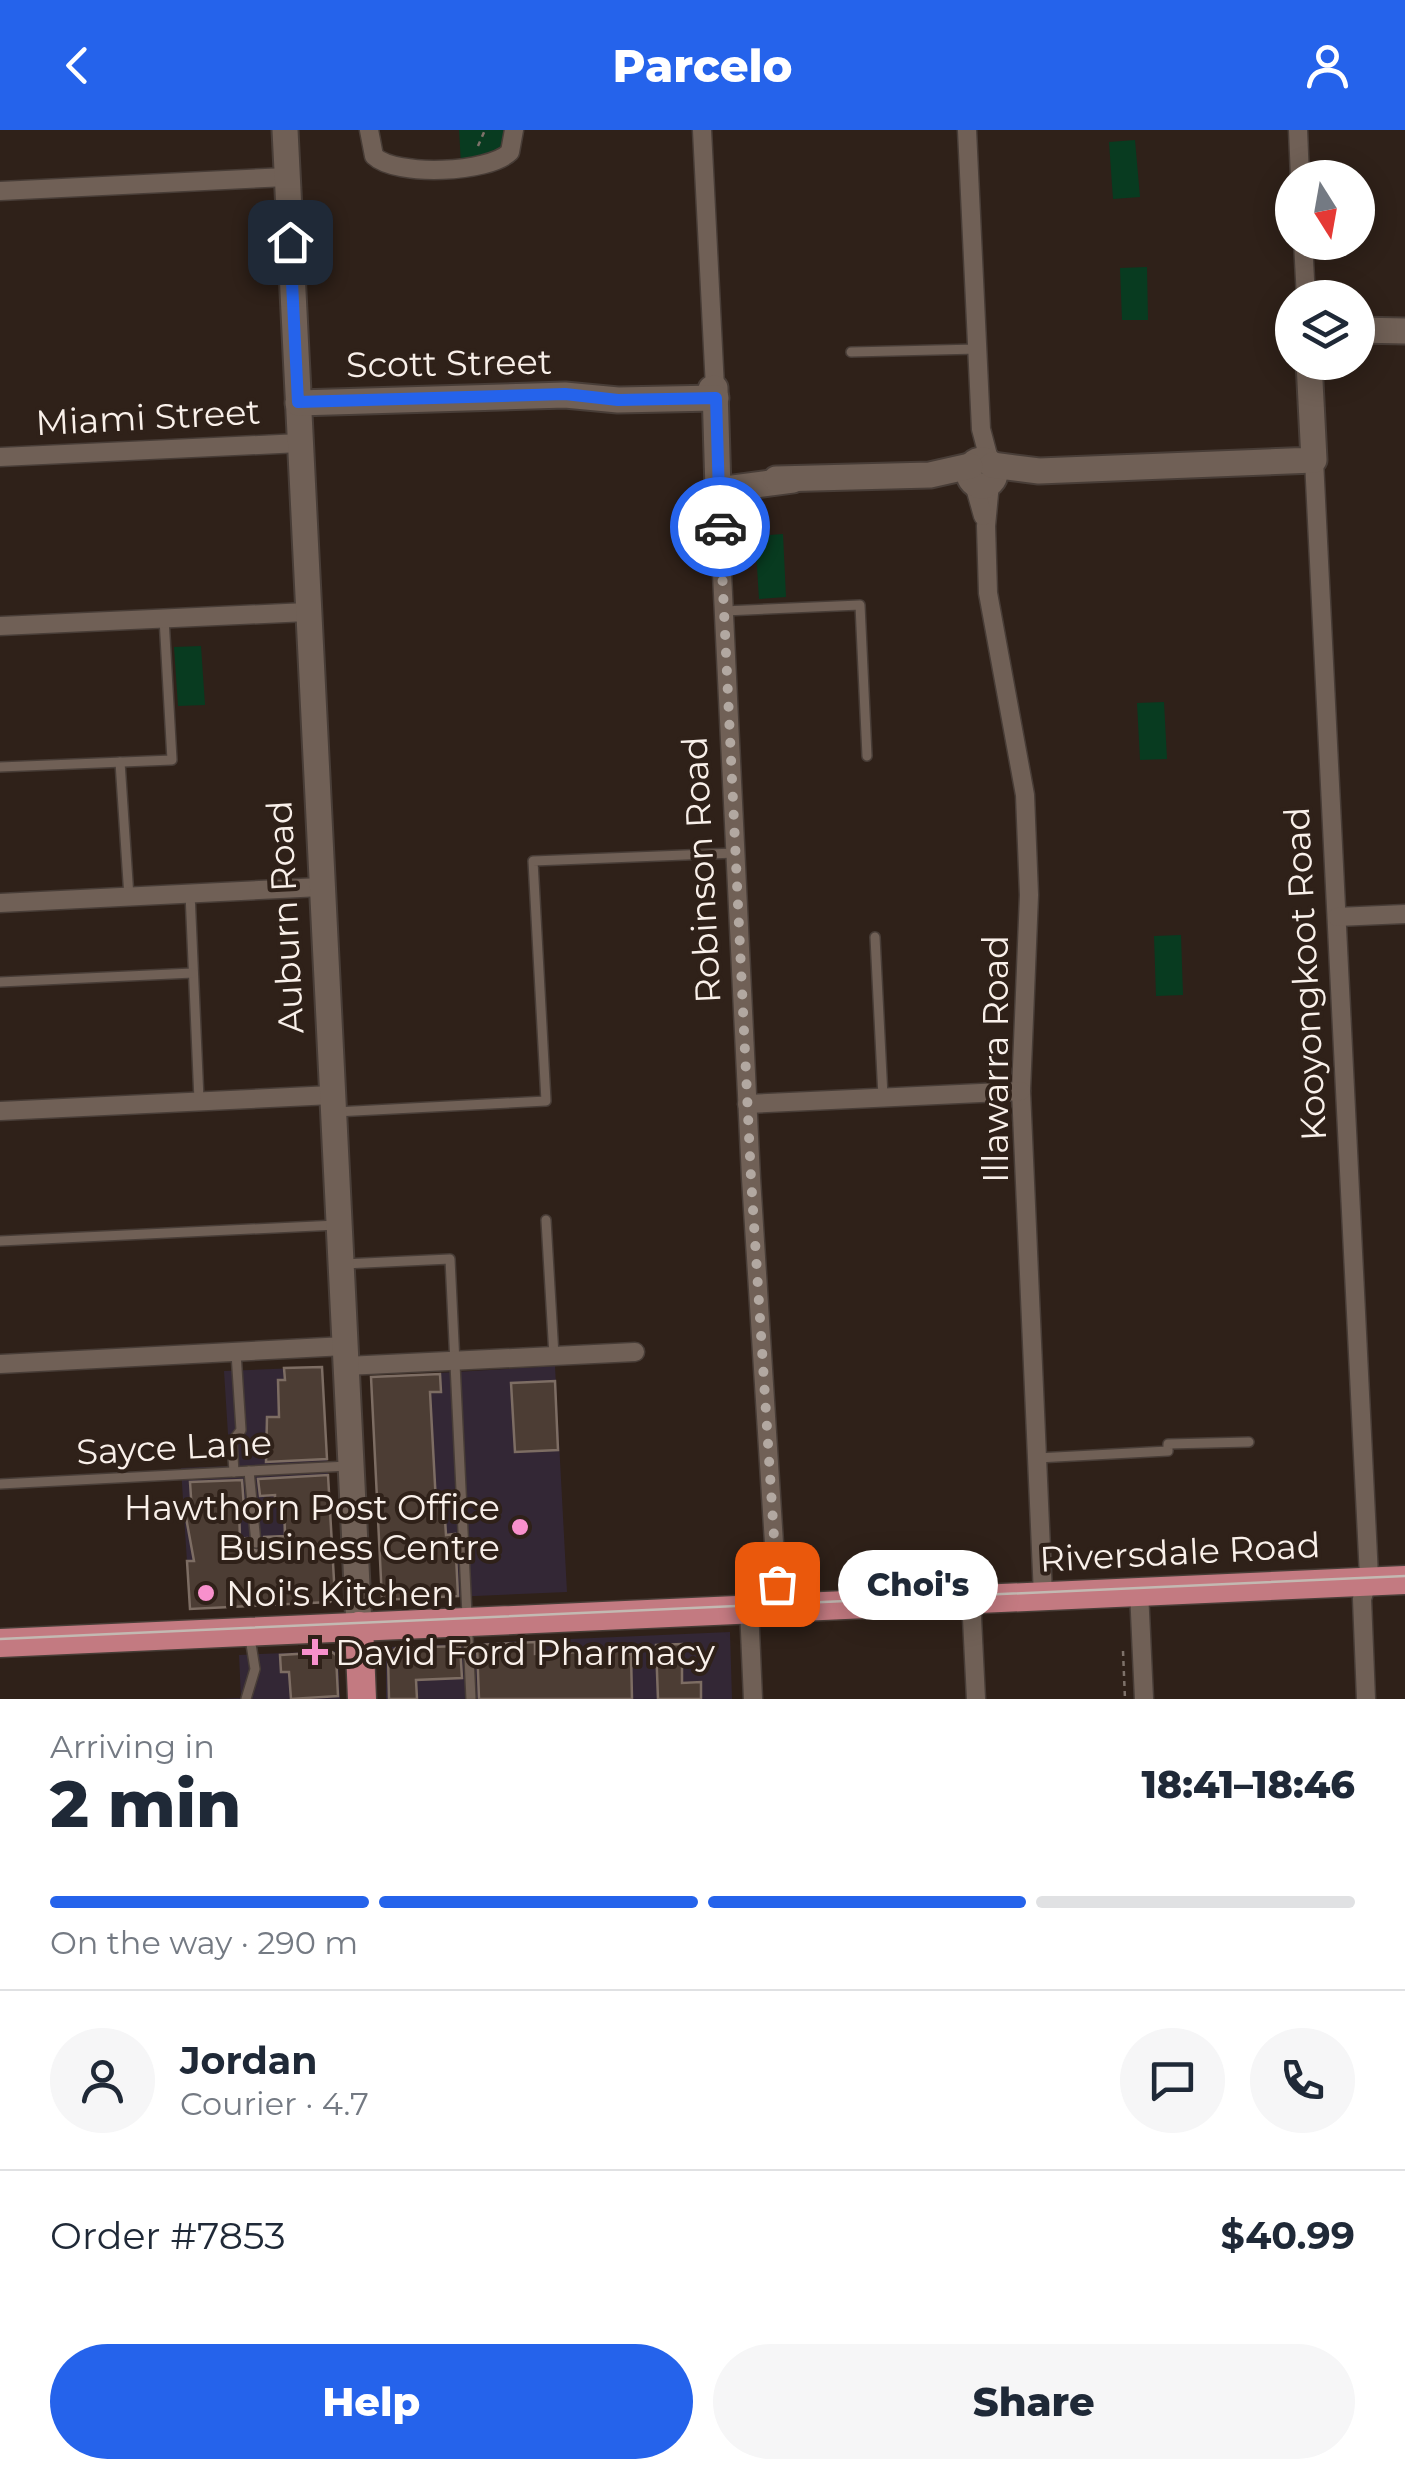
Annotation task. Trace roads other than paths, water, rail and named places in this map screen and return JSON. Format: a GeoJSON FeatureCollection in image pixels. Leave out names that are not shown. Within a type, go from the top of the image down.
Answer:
{"type":"FeatureCollection","features":[{"type":"Feature","properties":{"kind":"main road","name":"Auburn Road"},"geometry":{"type":"LineString","coordinates":[[285,130],[362,1699]]}},
{"type":"Feature","properties":{"kind":"main road"},"geometry":{"type":"LineString","coordinates":[[1375,333],[1405,332]]}},
{"type":"Feature","properties":{"kind":"main road","name":"Kooyongkoot Road"},"geometry":{"type":"LineString","coordinates":[[1310,380],[1314,460]]}},
{"type":"Feature","properties":{"kind":"main road","name":"Scott Street"},"geometry":{"type":"LineString","coordinates":[[298,402],[715,393]]}},
{"type":"Feature","properties":{"kind":"main road","name":"Robinson Road"},"geometry":{"type":"LineString","coordinates":[[715,393],[718,483]]}},
{"type":"Feature","properties":{"kind":"main road"},"geometry":{"type":"LineString","coordinates":[[718,483],[1314,460]]}},
{"type":"Feature","properties":{"kind":"main road","name":"Riversdale Road"},"geometry":{"type":"LineString","coordinates":[[0,1643],[1405,1580]]}},
{"type":"Feature","properties":{"kind":"street"},"geometry":{"type":"LineString","coordinates":[[369,130],[374,156],[396,169],[488,166],[510,152],[514,130]]}},
{"type":"Feature","properties":{"kind":"street","name":"Robinson Road"},"geometry":{"type":"LineString","coordinates":[[702,130],[715,393]]}},
{"type":"Feature","properties":{"kind":"street","name":"Illawarra Road"},"geometry":{"type":"LineString","coordinates":[[967,130],[988,593],[1025,795],[1029,895],[1022,1091],[1043,1595]]}},
{"type":"Feature","properties":{"kind":"street"},"geometry":{"type":"LineString","coordinates":[[1298,130],[1299,160]]}},
{"type":"Feature","properties":{"kind":"street"},"geometry":{"type":"LineString","coordinates":[[0,191],[287,177]]}},
{"type":"Feature","properties":{"kind":"street","name":"Miami Street"},"geometry":{"type":"LineString","coordinates":[[0,457],[300,442]]}},
{"type":"Feature","properties":{"kind":"street","name":"Kooyongkoot Road"},"geometry":{"type":"LineString","coordinates":[[1314,460],[1368,1581],[1362,1599],[1366,1699]]}},
{"type":"Feature","properties":{"kind":"street","name":"Robinson Road"},"geometry":{"type":"LineString","coordinates":[[718,483],[747,1104],[778,1607]]}},
{"type":"Feature","properties":{"kind":"street"},"geometry":{"type":"LineString","coordinates":[[0,626],[307,612]]}},
{"type":"Feature","properties":{"kind":"street"},"geometry":{"type":"LineString","coordinates":[[0,903],[321,887]]}},
{"type":"Feature","properties":{"kind":"street"},"geometry":{"type":"LineString","coordinates":[[1337,917],[1405,914]]}},
{"type":"Feature","properties":{"kind":"street"},"geometry":{"type":"LineString","coordinates":[[747,1104],[1022,1091]]}},
{"type":"Feature","properties":{"kind":"street"},"geometry":{"type":"LineString","coordinates":[[0,1111],[199,1100],[332,1104]]}},
{"type":"Feature","properties":{"kind":"street"},"geometry":{"type":"LineString","coordinates":[[0,1364],[236,1352],[454,1360],[634,1352]]}},
{"type":"Feature","properties":{"kind":"street"},"geometry":{"type":"LineString","coordinates":[[1139,1591],[1144,1699]]}},
{"type":"Feature","properties":{"kind":"street"},"geometry":{"type":"LineString","coordinates":[[971,1598],[976,1699]]}},
{"type":"Feature","properties":{"kind":"street"},"geometry":{"type":"LineString","coordinates":[[749,1608],[753,1699]]}},
{"type":"Feature","properties":{"kind":"lane"},"geometry":{"type":"LineString","coordinates":[[852,352],[978,349]]}},
{"type":"Feature","properties":{"kind":"lane"},"geometry":{"type":"LineString","coordinates":[[724,611],[860,605],[868,756]]}},
{"type":"Feature","properties":{"kind":"lane"},"geometry":{"type":"LineString","coordinates":[[0,767],[172,760],[164,618]]}},
{"type":"Feature","properties":{"kind":"lane"},"geometry":{"type":"LineString","coordinates":[[120,762],[129,896]]}},
{"type":"Feature","properties":{"kind":"lane"},"geometry":{"type":"LineString","coordinates":[[332,1104],[546,1101],[533,860],[735,853]]}},
{"type":"Feature","properties":{"kind":"lane"},"geometry":{"type":"LineString","coordinates":[[190,894],[199,1100]]}},
{"type":"Feature","properties":{"kind":"lane"},"geometry":{"type":"LineString","coordinates":[[876,938],[884,1098]]}},
{"type":"Feature","properties":{"kind":"lane"},"geometry":{"type":"LineString","coordinates":[[0,982],[193,973]]}},
{"type":"Feature","properties":{"kind":"lane"},"geometry":{"type":"LineString","coordinates":[[546,1220],[554,1356]]}},
{"type":"Feature","properties":{"kind":"lane"},"geometry":{"type":"LineString","coordinates":[[0,1241],[338,1225]]}},
{"type":"Feature","properties":{"kind":"lane"},"geometry":{"type":"LineString","coordinates":[[341,1264],[450,1259],[472,1699]]}},
{"type":"Feature","properties":{"kind":"lane"},"geometry":{"type":"LineString","coordinates":[[234,1472],[232,1442],[241,1430],[236,1352]]}},
{"type":"Feature","properties":{"kind":"lane"},"geometry":{"type":"LineString","coordinates":[[1037,1458],[1168,1451],[1168,1444],[1249,1442]]}},
{"type":"Feature","properties":{"kind":"lane","name":"Sayce Lane"},"geometry":{"type":"LineString","coordinates":[[0,1484],[351,1466]]}},
{"type":"Feature","properties":{"kind":"lane"},"geometry":{"type":"LineString","coordinates":[[249,1472],[256,1544]]}},
{"type":"Feature","properties":{"kind":"lane"},"geometry":{"type":"LineString","coordinates":[[246,1699],[255,1669],[250,1632]]}},
{"type":"Feature","properties":{"kind":"tram line"},"geometry":{"type":"LineString","coordinates":[[0,1639],[1405,1576]]}},
{"type":"Feature","properties":{"kind":"place","name":"Hawthorn Post Office Business Centre"},"geometry":{"type":"Point","coordinates":[520,1527]}},
{"type":"Feature","properties":{"kind":"place","name":"Choi's"},"geometry":{"type":"Point","coordinates":[777,1584]}},
{"type":"Feature","properties":{"kind":"place","name":"Noi's Kitchen"},"geometry":{"type":"Point","coordinates":[206,1593]}},
{"type":"Feature","properties":{"kind":"place","name":"David Ford Pharmacy"},"geometry":{"type":"Point","coordinates":[315,1652]}}]}
